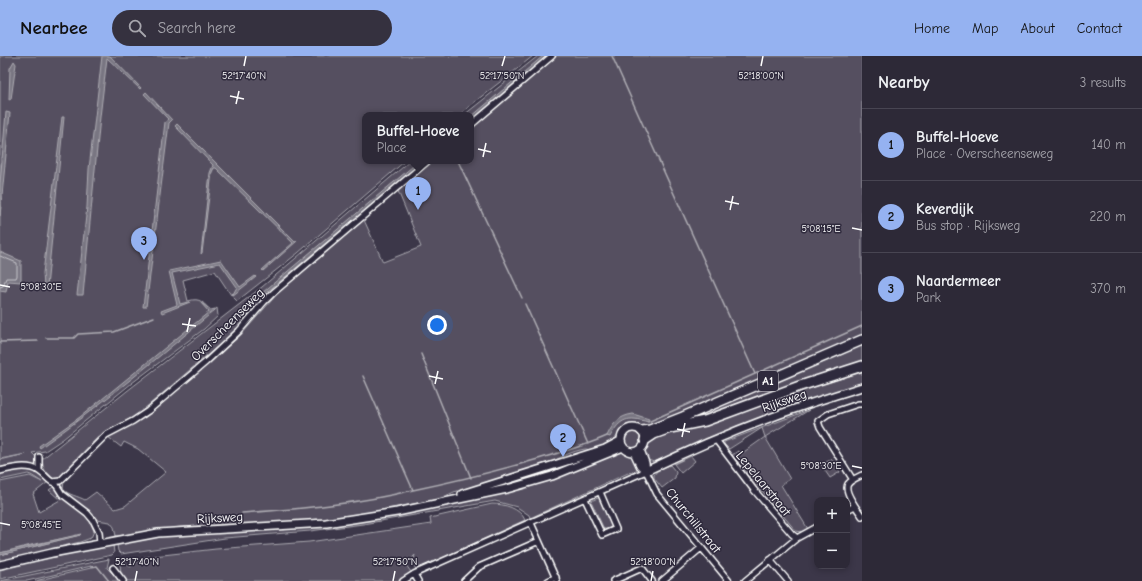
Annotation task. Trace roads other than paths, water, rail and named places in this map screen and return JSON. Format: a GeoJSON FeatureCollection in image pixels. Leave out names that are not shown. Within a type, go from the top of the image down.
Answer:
{"type":"FeatureCollection","features":[{"type":"Feature","properties":{"kind":"highway","name":"A1"},"geometry":{"type":"LineString","coordinates":[[643,436],[650,430],[862,340]]}},
{"type":"Feature","properties":{"kind":"highway","name":"A1"},"geometry":{"type":"LineString","coordinates":[[643,436],[654,434],[670,428],[705,421],[800,386],[862,366]]}},
{"type":"Feature","properties":{"kind":"main road","name":"Rijksweg"},"geometry":{"type":"LineString","coordinates":[[646,471],[772,416],[862,387]]}},
{"type":"Feature","properties":{"kind":"main road"},"geometry":{"type":"LineString","coordinates":[[635,428],[643,436],[644,444],[637,451],[626,450],[622,444],[623,432],[626,429],[635,428]]}},
{"type":"Feature","properties":{"kind":"main road","name":"Rijksweg"},"geometry":{"type":"LineString","coordinates":[[443,501],[473,490],[622,444]]}},
{"type":"Feature","properties":{"kind":"main road","name":"Rijksweg"},"geometry":{"type":"LineString","coordinates":[[0,565],[100,543],[158,533],[326,523],[397,512],[443,501],[507,489],[552,476],[622,444]]}},
{"type":"Feature","properties":{"kind":"main road","name":"Churchillstraat"},"geometry":{"type":"LineString","coordinates":[[637,451],[645,463],[646,471]]}},
{"type":"Feature","properties":{"kind":"street"},"geometry":{"type":"LineString","coordinates":[[474,122],[552,56]]}},
{"type":"Feature","properties":{"kind":"street","name":"Overscheenseweg"},"geometry":{"type":"LineString","coordinates":[[54,483],[60,481],[106,435],[133,421],[148,411],[206,362],[239,331],[273,293],[424,164]]}},
{"type":"Feature","properties":{"kind":"street"},"geometry":{"type":"LineString","coordinates":[[853,480],[820,427],[818,421],[828,414],[862,404]]}},
{"type":"Feature","properties":{"kind":"street","name":"Lepelaarstraat"},"geometry":{"type":"LineString","coordinates":[[716,440],[754,490],[797,538]]}},
{"type":"Feature","properties":{"kind":"street"},"geometry":{"type":"LineString","coordinates":[[38,471],[39,457]]}},
{"type":"Feature","properties":{"kind":"street"},"geometry":{"type":"LineString","coordinates":[[0,471],[18,467],[30,468],[38,471],[54,483],[62,494],[87,513],[93,520],[99,532],[100,543]]}},
{"type":"Feature","properties":{"kind":"street"},"geometry":{"type":"LineString","coordinates":[[403,581],[414,574],[646,471]]}},
{"type":"Feature","properties":{"kind":"street","name":"Churchillstraat"},"geometry":{"type":"LineString","coordinates":[[646,471],[657,494],[729,581]]}},
{"type":"Feature","properties":{"kind":"street"},"geometry":{"type":"LineString","coordinates":[[862,474],[848,484],[846,488],[862,516]]}},
{"type":"Feature","properties":{"kind":"street"},"geometry":{"type":"LineString","coordinates":[[584,499],[602,535],[616,529],[600,492]]}},
{"type":"Feature","properties":{"kind":"street"},"geometry":{"type":"LineString","coordinates":[[850,508],[855,506]]}},
{"type":"Feature","properties":{"kind":"street"},"geometry":{"type":"LineString","coordinates":[[531,523],[557,579],[548,581]]}},
{"type":"Feature","properties":{"kind":"street"},"geometry":{"type":"LineString","coordinates":[[745,581],[797,538],[814,529]]}},
{"type":"Feature","properties":{"kind":"street"},"geometry":{"type":"LineString","coordinates":[[464,581],[479,567],[539,541]]}},
{"type":"Feature","properties":{"kind":"street"},"geometry":{"type":"LineString","coordinates":[[663,581],[701,548]]}},
{"type":"Feature","properties":{"kind":"street"},"geometry":{"type":"LineString","coordinates":[[770,560],[788,581]]}},
{"type":"Feature","properties":{"kind":"street"},"geometry":{"type":"LineString","coordinates":[[113,568],[123,581]]}},
{"type":"Feature","properties":{"kind":"street"},"geometry":{"type":"LineString","coordinates":[[613,581],[642,568],[652,581]]}},
{"type":"Feature","properties":{"kind":"street"},"geometry":{"type":"LineString","coordinates":[[414,574],[418,581]]}},
{"type":"Feature","properties":{"kind":"water"},"geometry":{"type":"Polygon","coordinates":[[[102,56],[110,56],[141,88],[140,89],[107,58],[83,295],[77,295],[87,207],[89,169],[102,56]]]}},
{"type":"Feature","properties":{"kind":"water"},"geometry":{"type":"Polygon","coordinates":[[[543,56],[547,56],[474,118],[474,114],[543,56]]]}},
{"type":"Feature","properties":{"kind":"water"},"geometry":{"type":"Polygon","coordinates":[[[14,61],[16,64],[11,99],[9,100],[10,68],[14,61]]]}},
{"type":"Feature","properties":{"kind":"water"},"geometry":{"type":"Polygon","coordinates":[[[146,92],[172,120],[169,123],[146,307],[143,307],[165,122],[168,119],[144,94],[146,92]]]}},
{"type":"Feature","properties":{"kind":"water"},"geometry":{"type":"Polygon","coordinates":[[[6,112],[10,113],[0,216],[0,184],[6,112]]]}},
{"type":"Feature","properties":{"kind":"water"},"geometry":{"type":"Polygon","coordinates":[[[62,117],[64,117],[47,287],[44,287],[43,273],[62,117]]]}},
{"type":"Feature","properties":{"kind":"water"},"geometry":{"type":"Polygon","coordinates":[[[177,124],[295,242],[297,241],[263,271],[262,270],[293,243],[216,168],[214,168],[212,172],[201,254],[210,173],[213,165],[175,126],[177,124]]]}},
{"type":"Feature","properties":{"kind":"water"},"geometry":{"type":"Polygon","coordinates":[[[415,164],[420,164],[278,283],[263,295],[262,293],[415,164]]]}},
{"type":"Feature","properties":{"kind":"water"},"geometry":{"type":"Polygon","coordinates":[[[0,252],[21,261],[21,282],[8,281],[6,292],[0,291],[0,252]]]}},
{"type":"Feature","properties":{"kind":"water"},"geometry":{"type":"Polygon","coordinates":[[[221,260],[240,287],[255,276],[256,277],[232,296],[237,287],[220,263],[172,273],[180,304],[190,302],[162,313],[161,311],[177,305],[169,271],[221,260]]]}},
{"type":"Feature","properties":{"kind":"water"},"geometry":{"type":"Polygon","coordinates":[[[200,302],[211,310],[215,310],[129,381],[40,448],[39,446],[80,417],[209,312],[200,302]]]}},
{"type":"Feature","properties":{"kind":"water"},"geometry":{"type":"Polygon","coordinates":[[[633,414],[649,419],[648,422],[635,419],[625,420],[617,426],[610,437],[607,436],[612,427],[620,418],[633,414]]]}},
{"type":"Feature","properties":{"kind":"water"},"geometry":{"type":"Polygon","coordinates":[[[81,534],[80,535],[0,555],[0,553],[81,534]]]}},
{"type":"Feature","properties":{"kind":"waterway"},"geometry":{"type":"LineString","coordinates":[[612,56],[755,374],[648,422]]}},
{"type":"Feature","properties":{"kind":"waterway"},"geometry":{"type":"LineString","coordinates":[[459,164],[522,298]]}},
{"type":"Feature","properties":{"kind":"waterway"},"geometry":{"type":"LineString","coordinates":[[525,304],[588,444]]}},
{"type":"Feature","properties":{"kind":"waterway"},"geometry":{"type":"LineString","coordinates":[[46,338],[74,338],[78,334],[114,332],[154,317]]}},
{"type":"Feature","properties":{"kind":"waterway"},"geometry":{"type":"LineString","coordinates":[[755,374],[862,326]]}},
{"type":"Feature","properties":{"kind":"waterway"},"geometry":{"type":"LineString","coordinates":[[0,342],[38,341]]}},
{"type":"Feature","properties":{"kind":"waterway"},"geometry":{"type":"LineString","coordinates":[[421,354],[471,478]]}},
{"type":"Feature","properties":{"kind":"waterway"},"geometry":{"type":"LineString","coordinates":[[242,513],[307,508],[371,499],[413,490],[363,376]]}},
{"type":"Feature","properties":{"kind":"waterway"},"geometry":{"type":"LineString","coordinates":[[413,490],[476,476],[523,463],[573,449],[607,436]]}},
{"type":"Feature","properties":{"kind":"waterway"},"geometry":{"type":"LineString","coordinates":[[91,567],[97,566],[109,581]]}},
{"type":"Feature","properties":{"kind":"place","name":"Buffel-Hoeve"},"geometry":{"type":"Point","coordinates":[418,210]}},
{"type":"Feature","properties":{"kind":"place","name":"Naardermeer"},"geometry":{"type":"Point","coordinates":[144,260]}},
{"type":"Feature","properties":{"kind":"place","name":"Keverdijk"},"geometry":{"type":"Point","coordinates":[563,457]}}]}
